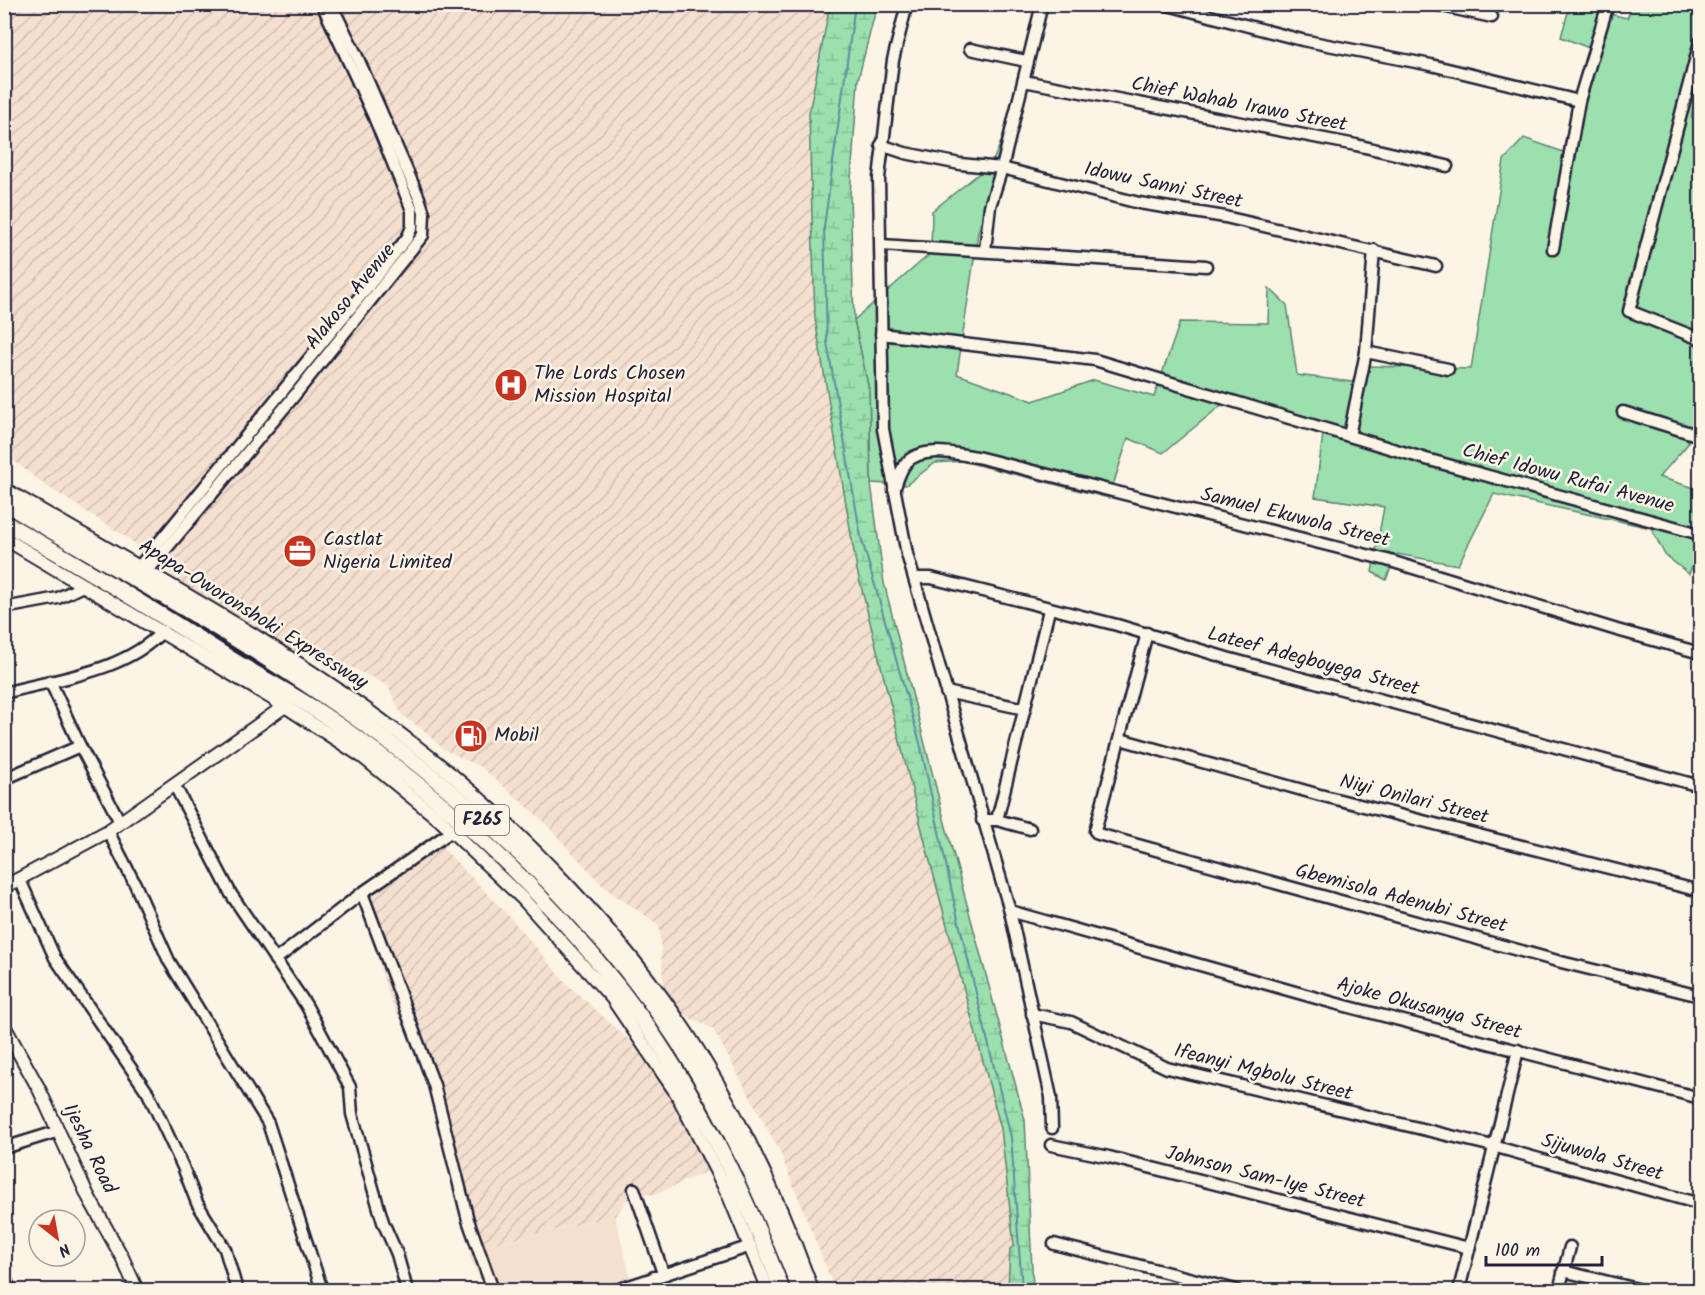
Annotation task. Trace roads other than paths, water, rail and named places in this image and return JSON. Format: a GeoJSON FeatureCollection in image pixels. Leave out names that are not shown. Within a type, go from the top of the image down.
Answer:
{"type":"FeatureCollection","features":[{"type":"Feature","properties":{"kind":"highway","name":"Apapa-Oworonshoki Expressway"},"geometry":{"type":"LineString","coordinates":[[4,503],[267,652],[423,769],[598,929],[697,1071],[745,1160],[800,1290]]}},
{"type":"Feature","properties":{"kind":"highway","name":"F265"},"geometry":{"type":"LineString","coordinates":[[4,522],[304,702],[371,748],[444,815],[512,868],[584,945],[645,1023],[714,1136],[747,1205],[782,1290]]}},
{"type":"Feature","properties":{"kind":"main road","name":"Apapa-Oworonshoki Expressway"},"geometry":{"type":"LineString","coordinates":[[4,489],[142,571],[267,652]]}},
{"type":"Feature","properties":{"kind":"main road"},"geometry":{"type":"LineString","coordinates":[[4,538],[285,706],[363,757],[444,815],[452,831],[523,899],[612,998],[677,1094],[707,1149],[751,1246],[768,1290]]}},
{"type":"Feature","properties":{"kind":"main road"},"geometry":{"type":"LineString","coordinates":[[4,887],[108,831],[285,706]]}},
{"type":"Feature","properties":{"kind":"main road","name":"Apapa-Oworonshoki Expressway"},"geometry":{"type":"LineString","coordinates":[[598,929],[652,986],[699,1052],[761,1166],[812,1290]]}},
{"type":"Feature","properties":{"kind":"main road","name":"Ijesha Road"},"geometry":{"type":"LineString","coordinates":[[4,1026],[59,1131],[88,1196],[123,1257],[137,1290]]}},
{"type":"Feature","properties":{"kind":"street","name":"Alakoso Avenue"},"geometry":{"type":"LineString","coordinates":[[142,571],[407,237],[412,226],[412,210],[392,157],[322,4]]}},
{"type":"Feature","properties":{"kind":"street","name":"Alakoso Avenue"},"geometry":{"type":"LineString","coordinates":[[142,571],[290,401],[423,235],[424,213],[419,198],[356,54],[331,4]]}},
{"type":"Feature","properties":{"kind":"street"},"geometry":{"type":"LineString","coordinates":[[907,4],[893,60],[881,144],[878,212],[881,244],[883,429],[907,554],[1010,911],[1051,1097],[1052,1128]]}},
{"type":"Feature","properties":{"kind":"street"},"geometry":{"type":"LineString","coordinates":[[985,250],[990,206],[1002,168],[1024,81],[1026,61],[1042,4]]}},
{"type":"Feature","properties":{"kind":"street"},"geometry":{"type":"LineString","coordinates":[[1164,4],[1302,40],[1431,65],[1580,101]]}},
{"type":"Feature","properties":{"kind":"street"},"geometry":{"type":"LineString","coordinates":[[1433,4],[1492,17]]}},
{"type":"Feature","properties":{"kind":"street"},"geometry":{"type":"LineString","coordinates":[[1553,249],[1580,101],[1608,4]]}},
{"type":"Feature","properties":{"kind":"street"},"geometry":{"type":"LineString","coordinates":[[1701,42],[1629,311],[1701,339]]}},
{"type":"Feature","properties":{"kind":"street"},"geometry":{"type":"LineString","coordinates":[[970,49],[1026,61]]}},
{"type":"Feature","properties":{"kind":"street","name":"Chief Wahab Irawo Street"},"geometry":{"type":"LineString","coordinates":[[1024,81],[1447,166]]}},
{"type":"Feature","properties":{"kind":"street","name":"Idowu Sanni Street"},"geometry":{"type":"LineString","coordinates":[[881,144],[905,153],[943,161],[1002,168],[1139,203],[1225,217],[1436,266]]}},
{"type":"Feature","properties":{"kind":"street"},"geometry":{"type":"LineString","coordinates":[[881,244],[1206,266]]}},
{"type":"Feature","properties":{"kind":"street"},"geometry":{"type":"LineString","coordinates":[[1349,436],[1366,352],[1374,250]]}},
{"type":"Feature","properties":{"kind":"street","name":"Chief Idowu Rufai Avenue"},"geometry":{"type":"LineString","coordinates":[[881,334],[1095,360],[1426,459],[1701,534]]}},
{"type":"Feature","properties":{"kind":"street"},"geometry":{"type":"LineString","coordinates":[[1366,352],[1448,369]]}},
{"type":"Feature","properties":{"kind":"street"},"geometry":{"type":"LineString","coordinates":[[1623,412],[1700,433]]}},
{"type":"Feature","properties":{"kind":"street","name":"Samuel Ekuwola Street"},"geometry":{"type":"LineString","coordinates":[[893,490],[906,463],[914,457],[946,452],[976,457],[1387,560],[1617,630],[1701,653]]}},
{"type":"Feature","properties":{"kind":"street","name":"Lateef Adegboyega Street"},"geometry":{"type":"LineString","coordinates":[[915,578],[932,578],[1049,610],[1147,633],[1227,658],[1701,786]]}},
{"type":"Feature","properties":{"kind":"street"},"geometry":{"type":"LineString","coordinates":[[4,608],[58,598],[85,585]]}},
{"type":"Feature","properties":{"kind":"street"},"geometry":{"type":"LineString","coordinates":[[997,820],[1049,610]]}},
{"type":"Feature","properties":{"kind":"street"},"geometry":{"type":"LineString","coordinates":[[4,693],[129,658],[142,651],[163,631]]}},
{"type":"Feature","properties":{"kind":"street"},"geometry":{"type":"LineString","coordinates":[[1120,739],[1147,633]]}},
{"type":"Feature","properties":{"kind":"street"},"geometry":{"type":"LineString","coordinates":[[50,681],[80,746],[120,822]]}},
{"type":"Feature","properties":{"kind":"street"},"geometry":{"type":"LineString","coordinates":[[946,692],[1025,709]]}},
{"type":"Feature","properties":{"kind":"street","name":"Gbemisola Adenubi Street"},"geometry":{"type":"LineString","coordinates":[[1120,739],[1095,831],[1098,834],[1561,962],[1701,996]]}},
{"type":"Feature","properties":{"kind":"street","name":"Niyi Onilari Street"},"geometry":{"type":"LineString","coordinates":[[1120,739],[1346,802],[1701,891]]}},
{"type":"Feature","properties":{"kind":"street"},"geometry":{"type":"LineString","coordinates":[[4,779],[80,746]]}},
{"type":"Feature","properties":{"kind":"street"},"geometry":{"type":"LineString","coordinates":[[174,784],[231,894],[306,1005],[350,1088],[352,1114],[383,1222],[397,1254],[407,1290]]}},
{"type":"Feature","properties":{"kind":"street"},"geometry":{"type":"LineString","coordinates":[[982,820],[997,820],[1030,829]]}},
{"type":"Feature","properties":{"kind":"street"},"geometry":{"type":"LineString","coordinates":[[108,831],[135,884],[169,961],[268,1124],[322,1290]]}},
{"type":"Feature","properties":{"kind":"street"},"geometry":{"type":"LineString","coordinates":[[275,960],[362,893],[452,831]]}},
{"type":"Feature","properties":{"kind":"street"},"geometry":{"type":"LineString","coordinates":[[20,880],[55,958],[148,1093],[183,1167],[197,1203],[225,1249],[237,1290]]}},
{"type":"Feature","properties":{"kind":"street"},"geometry":{"type":"LineString","coordinates":[[362,893],[434,1085],[468,1220],[493,1290]]}},
{"type":"Feature","properties":{"kind":"street","name":"Ajoke Okusanya Street"},"geometry":{"type":"LineString","coordinates":[[1010,911],[1334,1003],[1701,1098]]}},
{"type":"Feature","properties":{"kind":"street","name":"Ifeanyi Mgbolu Street"},"geometry":{"type":"LineString","coordinates":[[1032,1014],[1071,1022],[1167,1068],[1493,1146]]}},
{"type":"Feature","properties":{"kind":"street"},"geometry":{"type":"LineString","coordinates":[[1459,1290],[1518,1050]]}},
{"type":"Feature","properties":{"kind":"street"},"geometry":{"type":"LineString","coordinates":[[4,1148],[59,1131]]}},
{"type":"Feature","properties":{"kind":"street","name":"Johnson Sam-Iye Street"},"geometry":{"type":"LineString","coordinates":[[1051,1145],[1108,1157],[1469,1248]]}},
{"type":"Feature","properties":{"kind":"street","name":"Sijuwola Street"},"geometry":{"type":"LineString","coordinates":[[1493,1146],[1701,1204]]}},
{"type":"Feature","properties":{"kind":"street"},"geometry":{"type":"LineString","coordinates":[[634,1190],[658,1275],[658,1290]]}},
{"type":"Feature","properties":{"kind":"street"},"geometry":{"type":"LineString","coordinates":[[1054,1244],[1236,1290]]}},
{"type":"Feature","properties":{"kind":"street"},"geometry":{"type":"LineString","coordinates":[[617,1290],[751,1246]]}},
{"type":"Feature","properties":{"kind":"street"},"geometry":{"type":"LineString","coordinates":[[1559,1290],[1570,1247]]}},
{"type":"Feature","properties":{"kind":"street"},"geometry":{"type":"LineString","coordinates":[[1563,1271],[1642,1290]]}},
{"type":"Feature","properties":{"kind":"street"},"geometry":{"type":"LineString","coordinates":[[4,1275],[10,1290]]}},
{"type":"Feature","properties":{"kind":"waterway"},"geometry":{"type":"LineString","coordinates":[[855,4],[824,227],[827,342],[861,537],[920,743],[955,906],[1011,1137],[1022,1290]]}},
{"type":"Feature","properties":{"kind":"place","name":"The Lords Chosen Mission Hospital"},"geometry":{"type":"Point","coordinates":[511,385]}},
{"type":"Feature","properties":{"kind":"place","name":"Castlat Nigeria Limited"},"geometry":{"type":"Point","coordinates":[300,551]}},
{"type":"Feature","properties":{"kind":"place","name":"Mobil"},"geometry":{"type":"Point","coordinates":[471,736]}}]}
